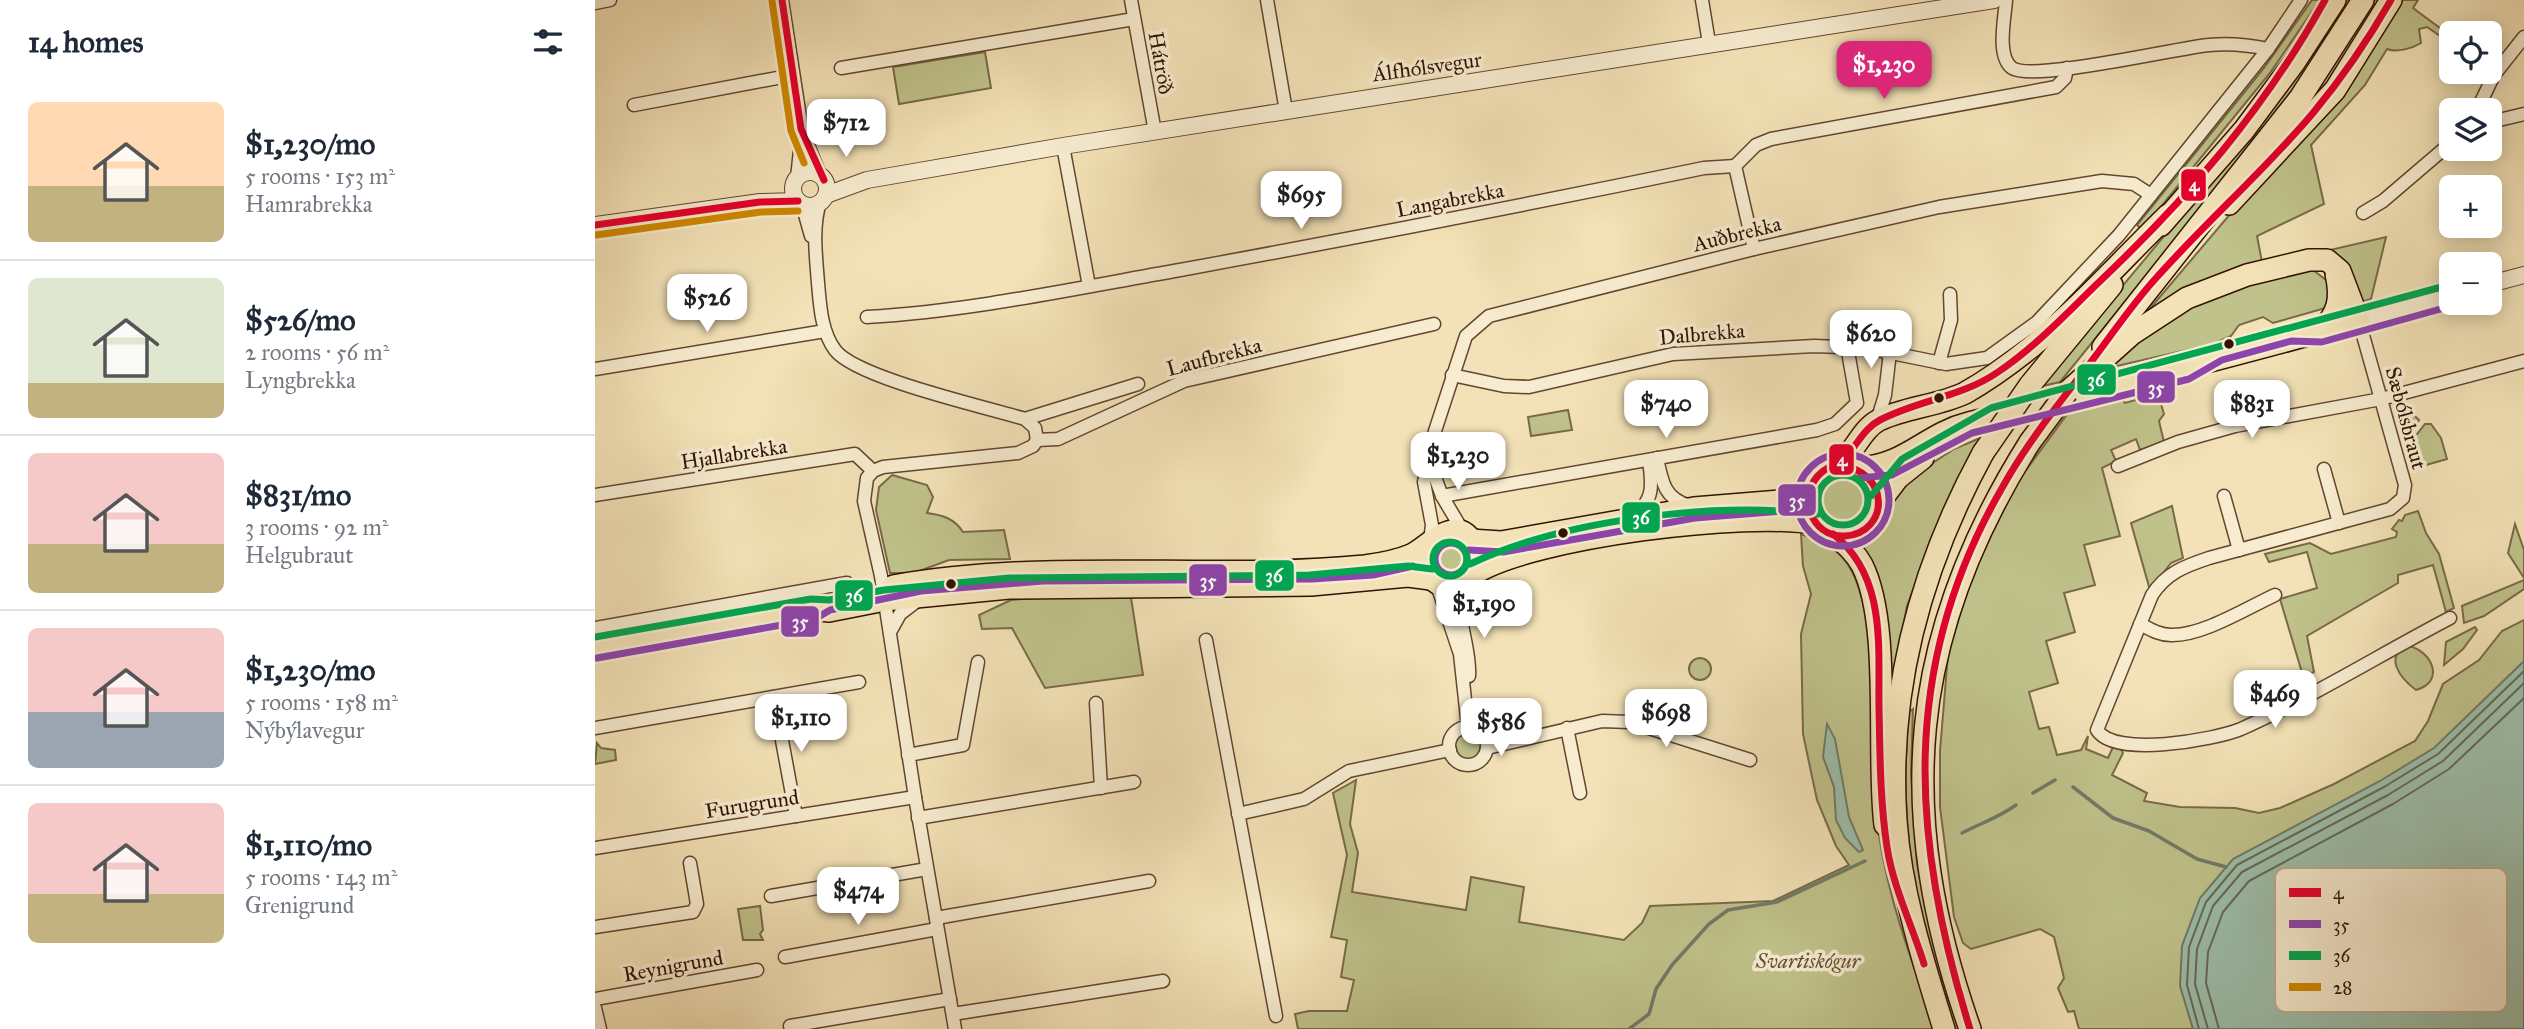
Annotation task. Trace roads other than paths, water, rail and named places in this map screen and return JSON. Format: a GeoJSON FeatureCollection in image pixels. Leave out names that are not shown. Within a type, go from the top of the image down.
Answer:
{"type":"FeatureCollection","features":[{"type":"Feature","properties":{"kind":"main road"},"geometry":{"type":"LineString","coordinates":[[2267,100],[2325,0]]}},
{"type":"Feature","properties":{"kind":"main road"},"geometry":{"type":"LineString","coordinates":[[1944,1029],[1914,927],[1896,820],[1896,741],[1901,685],[1910,636],[1937,547],[1983,453],[2030,385],[2168,215],[2267,100],[2335,0]]}},
{"type":"Feature","properties":{"kind":"main road"},"geometry":{"type":"LineString","coordinates":[[1969,1029],[1944,942],[1932,887],[1921,790],[1930,682],[1943,626],[1965,563],[1990,509],[2030,442],[2306,90],[2363,0]]}},
{"type":"Feature","properties":{"kind":"main road"},"geometry":{"type":"LineString","coordinates":[[2157,278],[2323,105],[2350,70],[2391,0]]}},
{"type":"Feature","properties":{"kind":"main road"},"geometry":{"type":"LineString","coordinates":[[595,648],[813,609],[829,611],[950,578],[1043,571],[1348,568],[1394,561],[1445,532],[1501,542],[1632,517],[1694,508],[1780,501],[1800,494],[1821,472],[1836,465],[1877,421],[1962,394],[1995,375],[2032,346],[2168,215]]}},
{"type":"Feature","properties":{"kind":"main road"},"geometry":{"type":"LineString","coordinates":[[1836,465],[1858,468],[1888,465],[1944,433],[1968,423],[2038,407],[2360,321],[2346,279],[2331,263],[2309,260],[2247,275],[2196,293],[2141,327],[2077,382]]}},
{"type":"Feature","properties":{"kind":"main road"},"geometry":{"type":"LineString","coordinates":[[2319,332],[2331,321],[2337,309],[2339,285],[2331,263]]}},
{"type":"Feature","properties":{"kind":"main road"},"geometry":{"type":"LineString","coordinates":[[884,594],[927,595],[1029,588],[1311,585],[1408,576],[1454,587],[1519,554],[1693,524],[1778,519],[1847,536],[1871,523],[1879,503],[1908,468],[1995,418]]}},
{"type":"Feature","properties":{"kind":"main road"},"geometry":{"type":"LineString","coordinates":[[1858,468],[1875,485],[1879,503]]}},
{"type":"Feature","properties":{"kind":"main road"},"geometry":{"type":"LineString","coordinates":[[1811,484],[1807,502],[1825,529],[1856,557],[1873,600],[1879,667],[1881,794],[1887,849],[1900,903],[1914,927]]}},
{"type":"Feature","properties":{"kind":"main road"},"geometry":{"type":"LineString","coordinates":[[1468,538],[1478,556],[1468,579]]}},
{"type":"Feature","properties":{"kind":"main road"},"geometry":{"type":"LineString","coordinates":[[1428,543],[1423,564],[1434,581]]}},
{"type":"Feature","properties":{"kind":"street"},"geometry":{"type":"LineString","coordinates":[[595,3],[610,0]]}},
{"type":"Feature","properties":{"kind":"street"},"geometry":{"type":"LineString","coordinates":[[782,0],[802,131],[827,186],[815,250]]}},
{"type":"Feature","properties":{"kind":"street","name":"Hátröð"},"geometry":{"type":"LineString","coordinates":[[1131,0],[1155,132]]}},
{"type":"Feature","properties":{"kind":"street"},"geometry":{"type":"LineString","coordinates":[[1266,0],[1286,111]]}},
{"type":"Feature","properties":{"kind":"street"},"geometry":{"type":"LineString","coordinates":[[1702,0],[1709,43]]}},
{"type":"Feature","properties":{"kind":"street","name":"Álfhólsvegur"},"geometry":{"type":"LineString","coordinates":[[823,199],[867,180],[1063,146],[1994,0]]}},
{"type":"Feature","properties":{"kind":"street"},"geometry":{"type":"LineString","coordinates":[[2006,0],[2003,48],[2006,60],[2013,68],[2022,71],[2067,68],[2210,45],[2242,44],[2268,49]]}},
{"type":"Feature","properties":{"kind":"street","name":"Dalbrekka"},"geometry":{"type":"LineString","coordinates":[[1452,375],[1504,386],[1529,387],[1673,354],[1847,346],[1939,363],[1968,363],[1987,358],[2011,344],[2071,288],[2119,235],[2268,49],[2301,0]]}},
{"type":"Feature","properties":{"kind":"street"},"geometry":{"type":"LineString","coordinates":[[841,68],[1134,19]]}},
{"type":"Feature","properties":{"kind":"street"},"geometry":{"type":"LineString","coordinates":[[2483,98],[2494,75],[2524,37]]}},
{"type":"Feature","properties":{"kind":"street"},"geometry":{"type":"LineString","coordinates":[[1754,249],[1735,166],[1756,145],[1771,139],[2056,87],[2065,78],[2067,68]]}},
{"type":"Feature","properties":{"kind":"street"},"geometry":{"type":"LineString","coordinates":[[634,105],[793,75]]}},
{"type":"Feature","properties":{"kind":"street"},"geometry":{"type":"LineString","coordinates":[[2502,119],[2524,114]]}},
{"type":"Feature","properties":{"kind":"street"},"geometry":{"type":"LineString","coordinates":[[802,131],[794,193],[800,203],[815,250],[825,331],[835,350],[852,365],[1025,419],[1035,428],[1037,440],[1027,451],[894,465],[873,471],[865,484],[865,501],[884,594],[918,818],[955,1029]]}},
{"type":"Feature","properties":{"kind":"street"},"geometry":{"type":"LineString","coordinates":[[1063,146],[1089,286]]}},
{"type":"Feature","properties":{"kind":"street"},"geometry":{"type":"LineString","coordinates":[[2363,213],[2383,201],[2439,153]]}},
{"type":"Feature","properties":{"kind":"street","name":"Langabrekka"},"geometry":{"type":"LineString","coordinates":[[867,317],[910,314],[1089,286],[1320,245],[1704,168],[1735,166]]}},
{"type":"Feature","properties":{"kind":"street"},"geometry":{"type":"LineString","coordinates":[[760,201],[810,172],[821,176]]}},
{"type":"Feature","properties":{"kind":"street","name":"Álfhólsvegur"},"geometry":{"type":"LineString","coordinates":[[821,176],[867,180]]}},
{"type":"Feature","properties":{"kind":"street","name":"Auðbrekka"},"geometry":{"type":"LineString","coordinates":[[1428,543],[1432,525],[1424,482],[1428,458],[1466,337],[1489,316],[1754,249],[1939,207],[2102,181],[2129,183],[2151,195]]}},
{"type":"Feature","properties":{"kind":"street"},"geometry":{"type":"LineString","coordinates":[[595,225],[760,201],[811,206],[823,199]]}},
{"type":"Feature","properties":{"kind":"street"},"geometry":{"type":"LineString","coordinates":[[2502,281],[2524,275]]}},
{"type":"Feature","properties":{"kind":"street"},"geometry":{"type":"LineString","coordinates":[[1939,363],[1951,320],[1950,294]]}},
{"type":"Feature","properties":{"kind":"street"},"geometry":{"type":"LineString","coordinates":[[2360,321],[2439,299]]}},
{"type":"Feature","properties":{"kind":"street","name":"Sæbólsbraut"},"geometry":{"type":"LineString","coordinates":[[2360,321],[2405,494],[2394,507],[2189,565],[2167,577],[2152,595],[2096,727],[2101,736],[2129,746],[2217,736],[2239,729],[2450,618]]}},
{"type":"Feature","properties":{"kind":"street","name":"Laufbrekka"},"geometry":{"type":"LineString","coordinates":[[1037,440],[1058,439],[1184,381],[1434,324]]}},
{"type":"Feature","properties":{"kind":"street"},"geometry":{"type":"LineString","coordinates":[[595,369],[825,331]]}},
{"type":"Feature","properties":{"kind":"street"},"geometry":{"type":"LineString","coordinates":[[1442,496],[1817,430],[1835,424],[1857,403],[1847,346]]}},
{"type":"Feature","properties":{"kind":"street"},"geometry":{"type":"LineString","coordinates":[[1877,421],[1885,390],[1890,352]]}},
{"type":"Feature","properties":{"kind":"street"},"geometry":{"type":"LineString","coordinates":[[2118,466],[2178,442],[2235,426],[2381,398],[2524,361]]}},
{"type":"Feature","properties":{"kind":"street","name":"Laufbrekka"},"geometry":{"type":"LineString","coordinates":[[1025,419],[1138,384]]}},
{"type":"Feature","properties":{"kind":"street"},"geometry":{"type":"LineString","coordinates":[[1885,390],[1892,401],[1912,408]]}},
{"type":"Feature","properties":{"kind":"street","name":"Hjallabrekka"},"geometry":{"type":"LineString","coordinates":[[595,495],[855,454],[873,471]]}},
{"type":"Feature","properties":{"kind":"street"},"geometry":{"type":"LineString","coordinates":[[1428,458],[1442,496],[1468,538]]}},
{"type":"Feature","properties":{"kind":"street"},"geometry":{"type":"LineString","coordinates":[[1653,459],[1670,497],[1694,508]]}},
{"type":"Feature","properties":{"kind":"street"},"geometry":{"type":"LineString","coordinates":[[1632,517],[1650,498],[1653,459]]}},
{"type":"Feature","properties":{"kind":"street"},"geometry":{"type":"LineString","coordinates":[[2324,469],[2339,523]]}},
{"type":"Feature","properties":{"kind":"street"},"geometry":{"type":"LineString","coordinates":[[2224,496],[2239,550]]}},
{"type":"Feature","properties":{"kind":"street"},"geometry":{"type":"LineString","coordinates":[[1466,686],[1470,658],[1460,607],[1468,579]]}},
{"type":"Feature","properties":{"kind":"street"},"geometry":{"type":"LineString","coordinates":[[1434,581],[1450,618],[1466,686],[1468,727]]}},
{"type":"Feature","properties":{"kind":"street"},"geometry":{"type":"LineString","coordinates":[[595,628],[847,583]]}},
{"type":"Feature","properties":{"kind":"street"},"geometry":{"type":"LineString","coordinates":[[890,632],[906,608],[927,595]]}},
{"type":"Feature","properties":{"kind":"street"},"geometry":{"type":"LineString","coordinates":[[2140,624],[2158,633],[2178,635],[2199,630],[2275,595]]}},
{"type":"Feature","properties":{"kind":"street"},"geometry":{"type":"LineString","coordinates":[[1206,640],[1276,1016]]}},
{"type":"Feature","properties":{"kind":"street"},"geometry":{"type":"LineString","coordinates":[[908,755],[963,745],[978,662]]}},
{"type":"Feature","properties":{"kind":"street"},"geometry":{"type":"LineString","coordinates":[[595,728],[859,682]]}},
{"type":"Feature","properties":{"kind":"street"},"geometry":{"type":"LineString","coordinates":[[774,697],[796,816]]}},
{"type":"Feature","properties":{"kind":"street"},"geometry":{"type":"LineString","coordinates":[[1096,703],[1101,788]]}},
{"type":"Feature","properties":{"kind":"street"},"geometry":{"type":"LineString","coordinates":[[1487,748],[1602,721],[1630,722],[1750,760]]}},
{"type":"Feature","properties":{"kind":"street"},"geometry":{"type":"LineString","coordinates":[[1468,727],[1484,736],[1487,748],[1482,758],[1466,764],[1456,760],[1450,750],[1453,734],[1468,727]]}},
{"type":"Feature","properties":{"kind":"street"},"geometry":{"type":"LineString","coordinates":[[1567,728],[1580,793]]}},
{"type":"Feature","properties":{"kind":"street"},"geometry":{"type":"LineString","coordinates":[[1238,814],[1304,799],[1349,771],[1450,750]]}},
{"type":"Feature","properties":{"kind":"street"},"geometry":{"type":"LineString","coordinates":[[918,818],[1134,782]]}},
{"type":"Feature","properties":{"kind":"street","name":"Furugrund"},"geometry":{"type":"LineString","coordinates":[[595,848],[915,797]]}},
{"type":"Feature","properties":{"kind":"street"},"geometry":{"type":"LineString","coordinates":[[595,927],[693,912],[697,904],[690,863]]}},
{"type":"Feature","properties":{"kind":"street"},"geometry":{"type":"LineString","coordinates":[[771,896],[927,869]]}},
{"type":"Feature","properties":{"kind":"street"},"geometry":{"type":"LineString","coordinates":[[785,957],[936,923],[1149,881]]}},
{"type":"Feature","properties":{"kind":"street","name":"Reynigrund"},"geometry":{"type":"LineString","coordinates":[[595,999],[757,971]]}},
{"type":"Feature","properties":{"kind":"street"},"geometry":{"type":"LineString","coordinates":[[953,1014],[1163,981]]}},
{"type":"Feature","properties":{"kind":"street"},"geometry":{"type":"LineString","coordinates":[[790,1026],[950,999]]}},
{"type":"Feature","properties":{"kind":"street"},"geometry":{"type":"LineString","coordinates":[[595,1009],[600,1029]]}},
{"type":"Feature","properties":{"kind":"water"},"geometry":{"type":"Polygon","coordinates":[[[2524,661],[2524,1029],[2193,1029],[2180,986],[2182,946],[2200,898],[2233,859],[2380,781],[2434,748],[2524,661]]]}},
{"type":"Feature","properties":{"kind":"water"},"geometry":{"type":"Polygon","coordinates":[[[1827,724],[1835,739],[1849,817],[1863,850],[1859,852],[1845,838],[1836,820],[1834,787],[1823,757],[1827,724]]]}},
{"type":"Feature","properties":{"kind":"waterway"},"geometry":{"type":"LineString","coordinates":[[2033,793],[2055,780]]}},
{"type":"Feature","properties":{"kind":"waterway"},"geometry":{"type":"LineString","coordinates":[[2073,787],[2113,818],[2149,831],[2197,859],[2226,867]]}},
{"type":"Feature","properties":{"kind":"waterway"},"geometry":{"type":"LineString","coordinates":[[1962,833],[2016,805]]}},
{"type":"Feature","properties":{"kind":"waterway"},"geometry":{"type":"LineString","coordinates":[[1629,1029],[1649,1014],[1656,989],[1672,965],[1709,924],[1728,910],[1777,902],[1865,861]]}},
{"type":"Feature","properties":{"kind":"park label","name":"Svartiskógur"},"geometry":{"type":"Point","coordinates":[1808,961]}}]}
